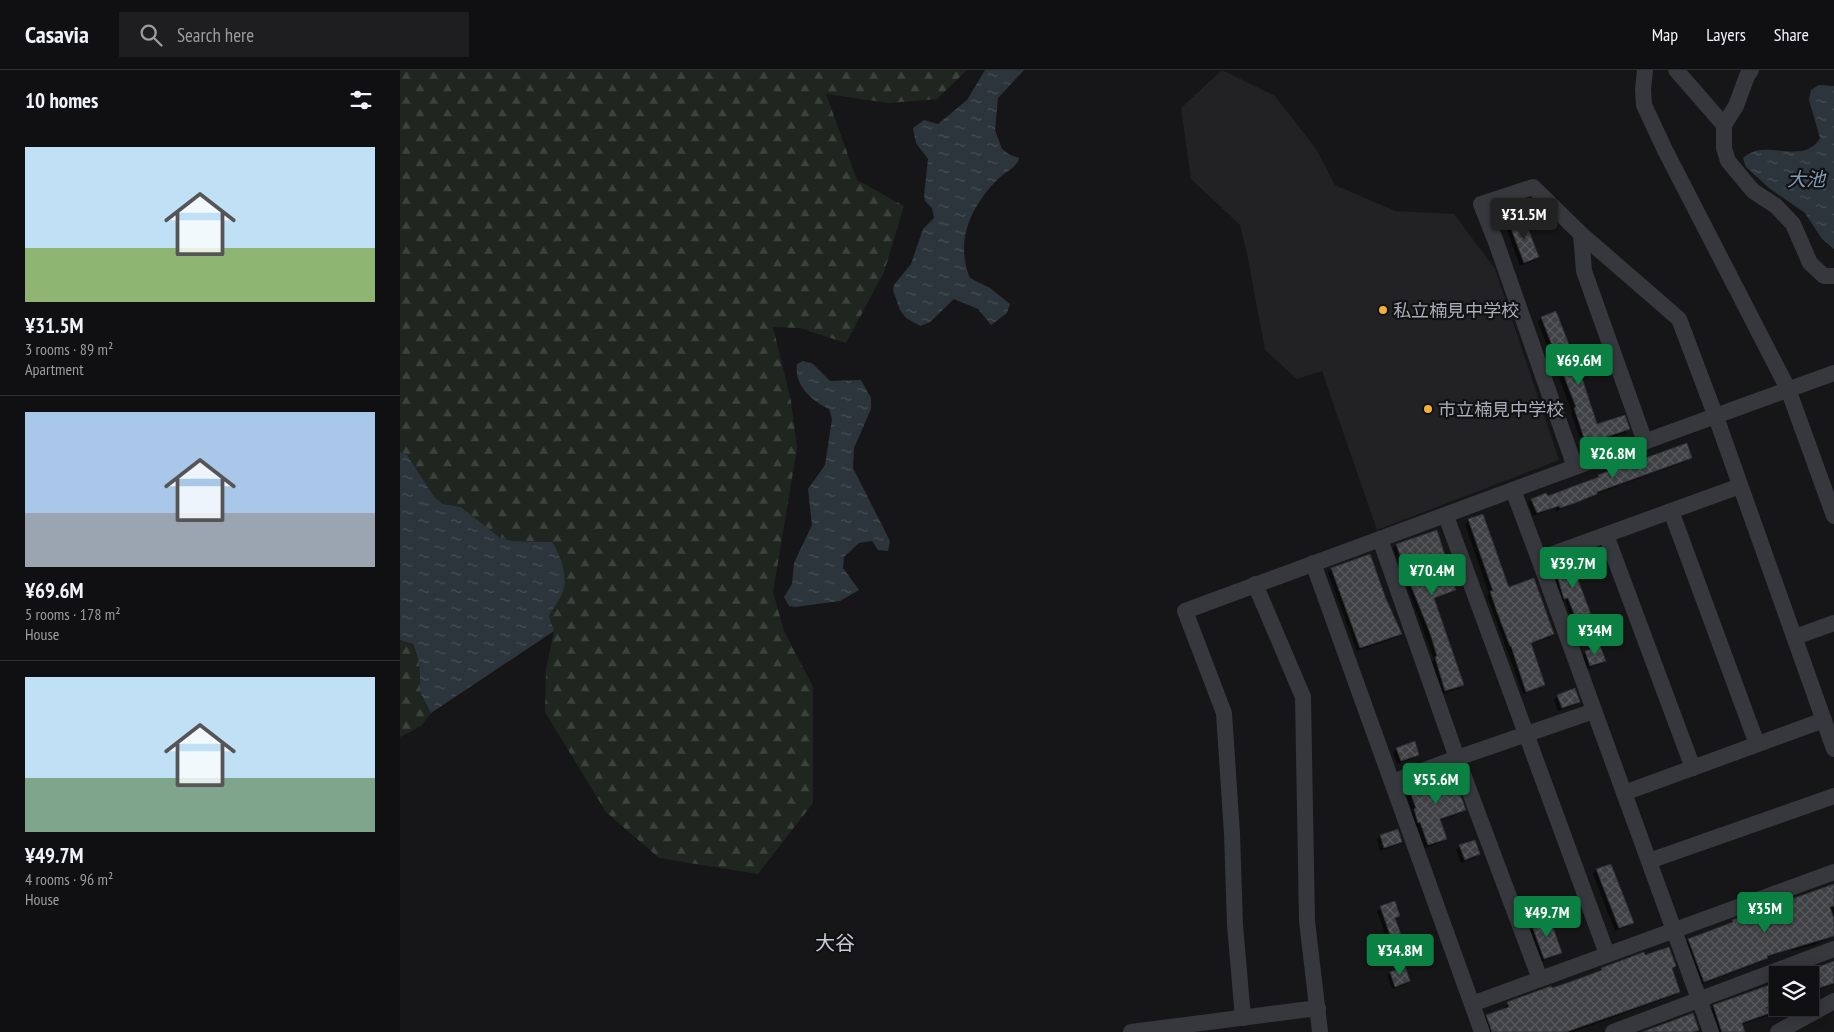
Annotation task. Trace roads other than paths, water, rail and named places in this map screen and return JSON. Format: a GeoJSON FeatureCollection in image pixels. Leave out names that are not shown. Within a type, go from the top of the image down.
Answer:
{"type":"FeatureCollection","features":[{"type":"Feature","properties":{"kind":"street"},"geometry":{"type":"LineString","coordinates":[[1645,70],[1644,105],[1665,150],[1788,389],[1834,516]]}},
{"type":"Feature","properties":{"kind":"street"},"geometry":{"type":"LineString","coordinates":[[1676,70],[1724,125]]}},
{"type":"Feature","properties":{"kind":"street"},"geometry":{"type":"LineString","coordinates":[[1751,70],[1746,76],[1736,106],[1724,125],[1724,148],[1728,161],[1753,191],[1776,206],[1793,224],[1810,263],[1824,276],[1834,276]]}},
{"type":"Feature","properties":{"kind":"street"},"geometry":{"type":"LineString","coordinates":[[1575,467],[1482,204],[1533,187],[1581,234],[1679,319],[1716,417],[1834,749]]}},
{"type":"Feature","properties":{"kind":"street"},"geometry":{"type":"LineString","coordinates":[[1581,234],[1584,271],[1645,442]]}},
{"type":"Feature","properties":{"kind":"street"},"geometry":{"type":"LineString","coordinates":[[1243,1018],[1235,924],[1232,834],[1224,714],[1185,612],[1255,584],[1446,516],[1512,490],[1834,373]]}},
{"type":"Feature","properties":{"kind":"street"},"geometry":{"type":"LineString","coordinates":[[1539,559],[1740,486]]}},
{"type":"Feature","properties":{"kind":"street"},"geometry":{"type":"LineString","coordinates":[[1512,490],[1539,559],[1711,1032]]}},
{"type":"Feature","properties":{"kind":"street"},"geometry":{"type":"LineString","coordinates":[[1671,510],[1757,744]]}},
{"type":"Feature","properties":{"kind":"street"},"geometry":{"type":"LineString","coordinates":[[1446,516],[1607,954]]}},
{"type":"Feature","properties":{"kind":"street"},"geometry":{"type":"LineString","coordinates":[[1606,535],[1692,768]]}},
{"type":"Feature","properties":{"kind":"street"},"geometry":{"type":"LineString","coordinates":[[1380,539],[1457,758],[1540,978]]}},
{"type":"Feature","properties":{"kind":"street"},"geometry":{"type":"LineString","coordinates":[[1313,563],[1482,1032]]}},
{"type":"Feature","properties":{"kind":"street"},"geometry":{"type":"LineString","coordinates":[[1255,584],[1303,697],[1307,921],[1320,1032]]}},
{"type":"Feature","properties":{"kind":"street"},"geometry":{"type":"LineString","coordinates":[[1795,637],[1834,623]]}},
{"type":"Feature","properties":{"kind":"street"},"geometry":{"type":"LineString","coordinates":[[1392,782],[1594,711]]}},
{"type":"Feature","properties":{"kind":"street"},"geometry":{"type":"LineString","coordinates":[[1624,793],[1824,720]]}},
{"type":"Feature","properties":{"kind":"street"},"geometry":{"type":"LineString","coordinates":[[1648,861],[1834,796]]}},
{"type":"Feature","properties":{"kind":"street"},"geometry":{"type":"LineString","coordinates":[[1472,1004],[1834,872]]}},
{"type":"Feature","properties":{"kind":"street"},"geometry":{"type":"LineString","coordinates":[[1613,1032],[1834,949]]}},
{"type":"Feature","properties":{"kind":"street"},"geometry":{"type":"LineString","coordinates":[[1778,1032],[1834,1001]]}},
{"type":"Feature","properties":{"kind":"street"},"geometry":{"type":"LineString","coordinates":[[1131,1032],[1168,1030],[1318,1008]]}},
{"type":"Feature","properties":{"kind":"water"},"geometry":{"type":"Polygon","coordinates":[[[985,70],[1024,70],[998,98],[995,130],[1002,149],[1010,155],[1019,158],[1016,165],[998,179],[980,201],[968,226],[964,251],[970,278],[990,288],[1010,304],[1007,313],[991,325],[978,309],[954,299],[930,322],[920,326],[906,318],[900,310],[893,290],[894,285],[911,264],[923,229],[934,218],[932,208],[925,201],[924,195],[928,159],[916,143],[913,128],[924,120],[938,124],[967,100],[985,70]]]}},
{"type":"Feature","properties":{"kind":"water","name":"大池"},"geometry":{"type":"Polygon","coordinates":[[[1819,85],[1834,86],[1834,249],[1822,239],[1805,213],[1769,188],[1746,167],[1743,158],[1751,152],[1758,150],[1794,152],[1808,149],[1815,145],[1820,138],[1809,100],[1811,90],[1819,85]]]}},
{"type":"Feature","properties":{"kind":"water"},"geometry":{"type":"Polygon","coordinates":[[[803,361],[813,364],[830,381],[861,380],[871,398],[871,409],[854,448],[853,468],[890,541],[888,551],[878,550],[872,541],[859,543],[844,557],[843,568],[859,590],[840,601],[795,607],[789,606],[784,597],[792,584],[794,563],[812,525],[808,489],[825,465],[832,419],[829,409],[816,402],[801,386],[798,379],[797,364],[803,361]]]}},
{"type":"Feature","properties":{"kind":"water"},"geometry":{"type":"Polygon","coordinates":[[[400,452],[407,455],[435,498],[443,504],[461,507],[499,537],[512,541],[552,542],[558,552],[565,576],[563,591],[549,616],[554,631],[431,713],[421,694],[419,662],[413,644],[400,640],[400,452]]]}},
{"type":"Feature","properties":{"kind":"place","name":"私立楠見中学校"},"geometry":{"type":"Point","coordinates":[1383,310]}},
{"type":"Feature","properties":{"kind":"place","name":"市立楠見中学校"},"geometry":{"type":"Point","coordinates":[1428,409]}},
{"type":"Feature","properties":{"kind":"district","name":"大谷"},"geometry":{"type":"Point","coordinates":[835,943]}}]}
